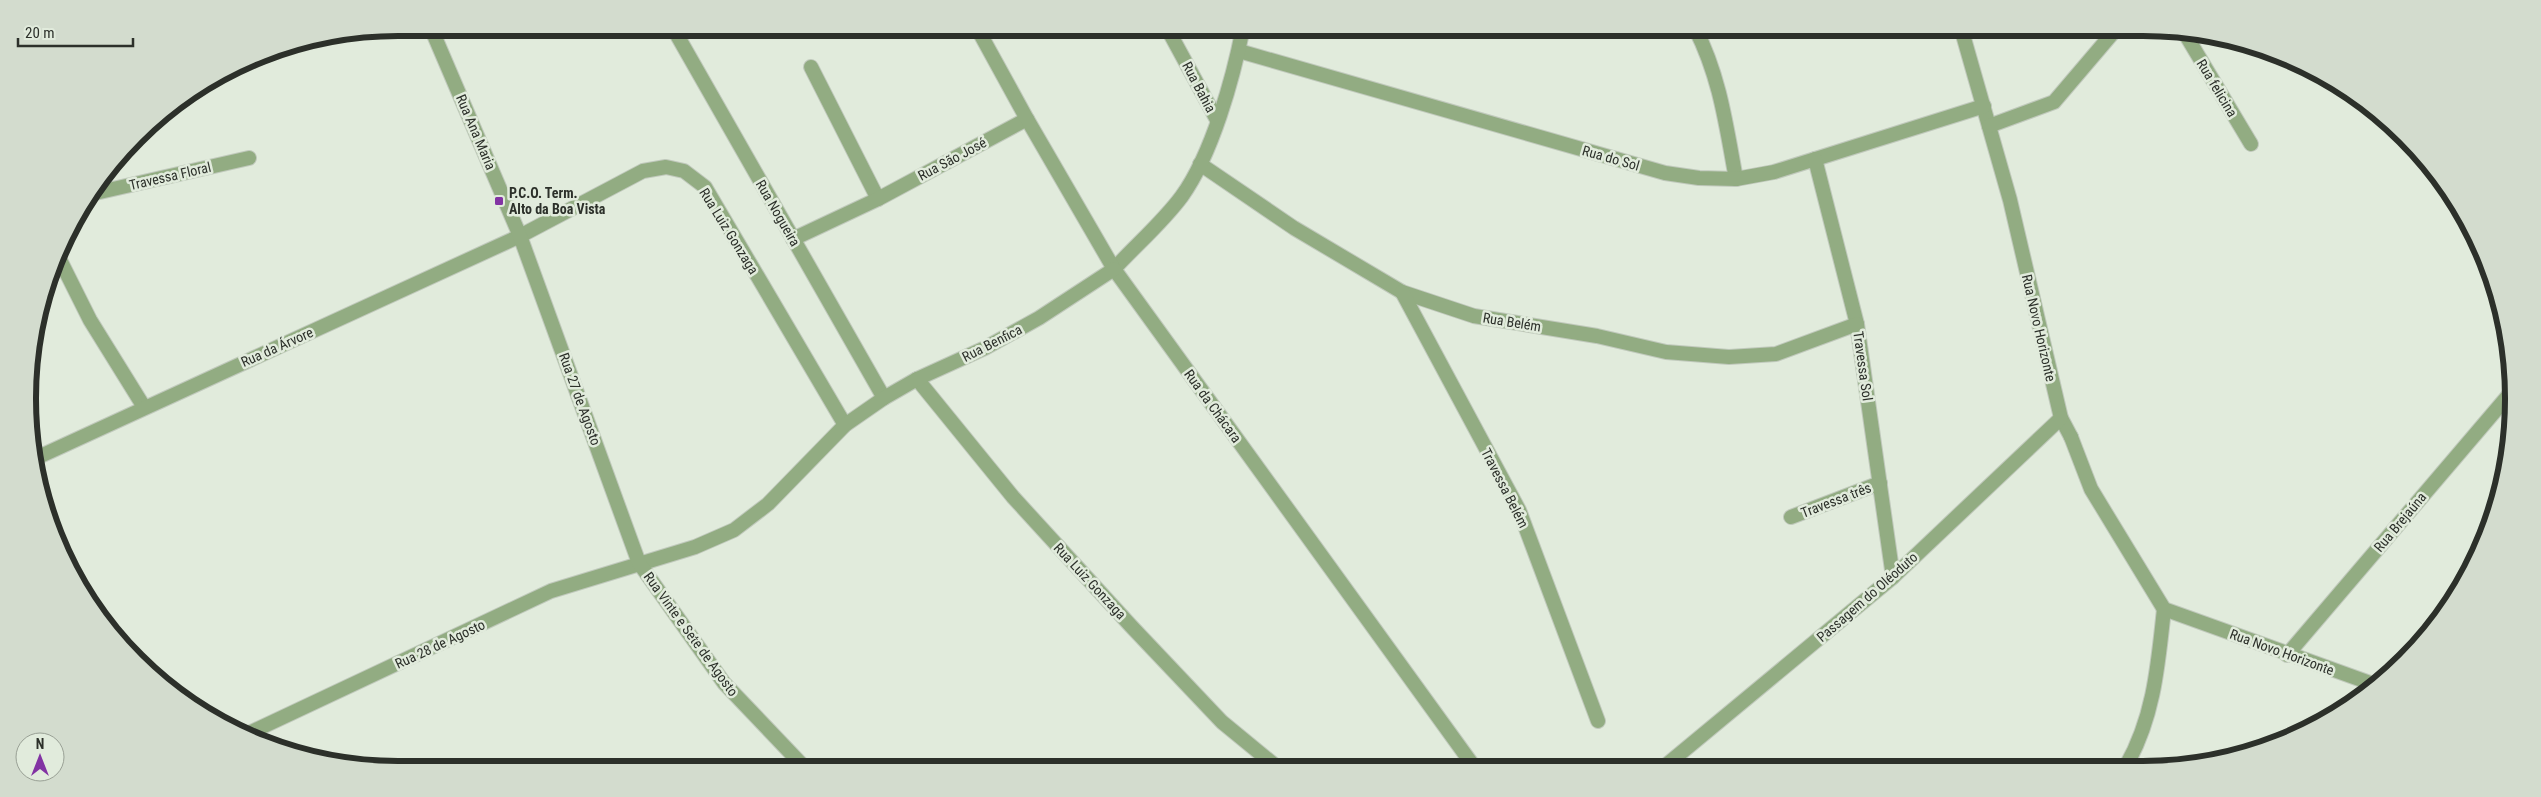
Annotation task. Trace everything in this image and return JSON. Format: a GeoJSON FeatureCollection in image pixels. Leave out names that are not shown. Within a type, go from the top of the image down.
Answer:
{"type":"FeatureCollection","features":[{"type":"Feature","properties":{"kind":"street","name":"Rua Ana Maria"},"geometry":{"type":"LineString","coordinates":[[434,36],[520,236]]}},
{"type":"Feature","properties":{"kind":"street","name":"Rua Nogueira"},"geometry":{"type":"LineString","coordinates":[[678,36],[884,398]]}},
{"type":"Feature","properties":{"kind":"street","name":"Rua da Chácara"},"geometry":{"type":"LineString","coordinates":[[981,36],[1114,269],[1470,761]]}},
{"type":"Feature","properties":{"kind":"street","name":"Rua Bahia"},"geometry":{"type":"LineString","coordinates":[[1171,36],[1217,120]]}},
{"type":"Feature","properties":{"kind":"street","name":"Rua Benfica"},"geometry":{"type":"LineString","coordinates":[[639,563],[695,547],[734,530],[768,504],[846,425],[884,398],[917,378],[985,348],[1039,318],[1114,269],[1182,196],[1200,164],[1217,120],[1239,51],[1242,36]]}},
{"type":"Feature","properties":{"kind":"street"},"geometry":{"type":"LineString","coordinates":[[1699,36],[1710,56],[1722,100],[1736,179]]}},
{"type":"Feature","properties":{"kind":"street","name":"Rua Novo Horizonte"},"geometry":{"type":"LineString","coordinates":[[1963,36],[2010,200],[2061,418],[2071,437],[2091,489],[2164,609],[2287,655],[2368,682]]}},
{"type":"Feature","properties":{"kind":"street"},"geometry":{"type":"LineString","coordinates":[[1989,126],[2054,102],[2110,36]]}},
{"type":"Feature","properties":{"kind":"street","name":"Rua felicina"},"geometry":{"type":"LineString","coordinates":[[2188,39],[2251,144]]}},
{"type":"Feature","properties":{"kind":"street","name":"Rua do Sol"},"geometry":{"type":"LineString","coordinates":[[1239,51],[1665,173],[1699,178],[1736,179],[1774,172],[1984,106]]}},
{"type":"Feature","properties":{"kind":"street"},"geometry":{"type":"LineString","coordinates":[[811,67],[878,199]]}},
{"type":"Feature","properties":{"kind":"street","name":"Rua São José"},"geometry":{"type":"LineString","coordinates":[[793,238],[878,199],[1027,119]]}},
{"type":"Feature","properties":{"kind":"street","name":"Travessa Floral"},"geometry":{"type":"LineString","coordinates":[[101,192],[249,158]]}},
{"type":"Feature","properties":{"kind":"street","name":"Travessa Sol"},"geometry":{"type":"LineString","coordinates":[[1815,159],[1857,324],[1893,577]]}},
{"type":"Feature","properties":{"kind":"street","name":"Rua Belém"},"geometry":{"type":"LineString","coordinates":[[1200,164],[1294,228],[1402,292],[1474,316],[1597,336],[1666,352],[1720,357],[1776,354],[1857,324]]}},
{"type":"Feature","properties":{"kind":"street","name":"Rua Luiz Gonzaga"},"geometry":{"type":"LineString","coordinates":[[520,236],[643,171],[666,167],[684,171],[705,187],[846,425]]}},
{"type":"Feature","properties":{"kind":"street","name":"Rua da Árvore"},"geometry":{"type":"LineString","coordinates":[[41,456],[520,236]]}},
{"type":"Feature","properties":{"kind":"street","name":"Rua 27 de Agosto"},"geometry":{"type":"LineString","coordinates":[[520,236],[639,563]]}},
{"type":"Feature","properties":{"kind":"street"},"geometry":{"type":"LineString","coordinates":[[62,264],[90,320],[144,407]]}},
{"type":"Feature","properties":{"kind":"street","name":"Travessa Belém"},"geometry":{"type":"LineString","coordinates":[[1402,292],[1519,510],[1598,721]]}},
{"type":"Feature","properties":{"kind":"street","name":"Rua Luiz Gonzaga"},"geometry":{"type":"LineString","coordinates":[[917,378],[1013,497],[1125,619],[1222,722],[1269,761]]}},
{"type":"Feature","properties":{"kind":"street","name":"Rua Brejaúna"},"geometry":{"type":"LineString","coordinates":[[2287,655],[2505,399]]}},
{"type":"Feature","properties":{"kind":"street","name":"Passagem do Oléoduto"},"geometry":{"type":"LineString","coordinates":[[1671,761],[1893,577],[2061,418]]}},
{"type":"Feature","properties":{"kind":"street","name":"Travessa três"},"geometry":{"type":"LineString","coordinates":[[1791,517],[1880,483]]}},
{"type":"Feature","properties":{"kind":"street","name":"Rua 28 de Agosto"},"geometry":{"type":"LineString","coordinates":[[255,731],[551,591],[639,563]]}},
{"type":"Feature","properties":{"kind":"street","name":"Rua Vinte e Sete de Agosto"},"geometry":{"type":"LineString","coordinates":[[639,563],[724,683],[798,761]]}},
{"type":"Feature","properties":{"kind":"street"},"geometry":{"type":"LineString","coordinates":[[2128,761],[2148,717],[2157,678],[2164,609]]}},
{"type":"Feature","properties":{"kind":"place","name":"P.C.O. Term. Alto da Boa Vista"},"geometry":{"type":"Point","coordinates":[499,201]}}]}
